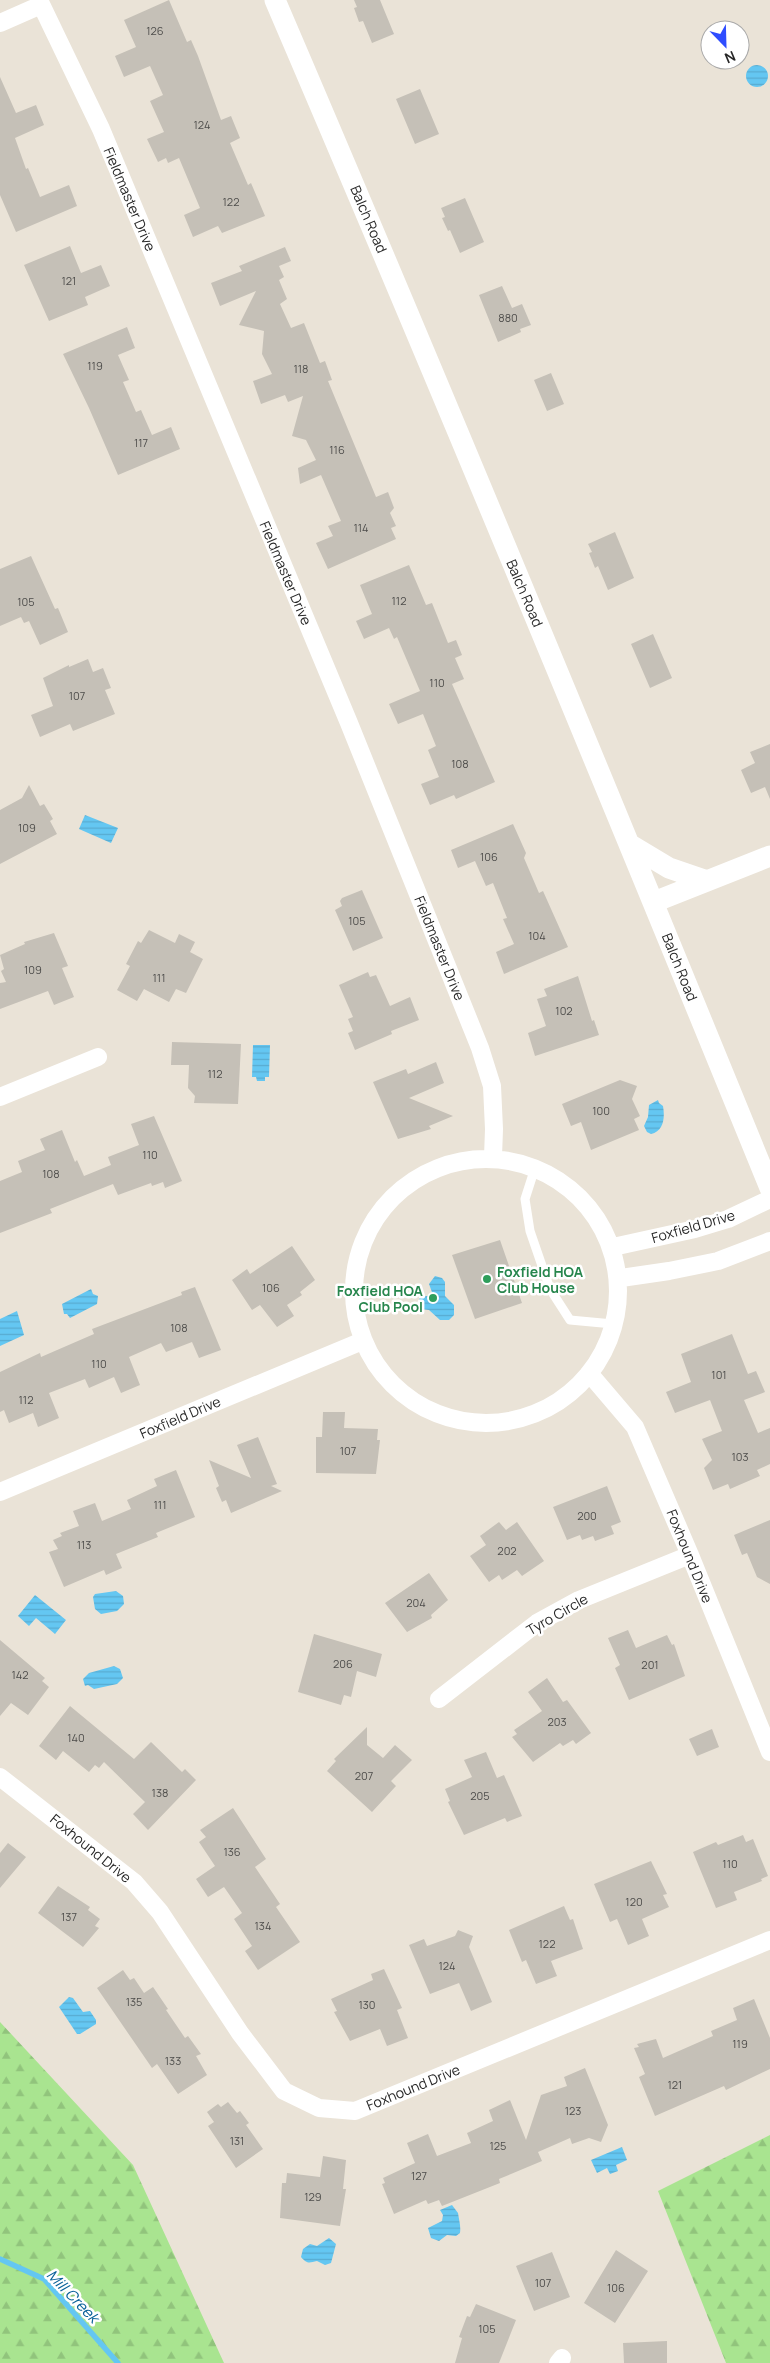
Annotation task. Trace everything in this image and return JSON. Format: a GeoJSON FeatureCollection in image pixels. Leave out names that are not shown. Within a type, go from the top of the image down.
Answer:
{"type":"FeatureCollection","features":[{"type":"Feature","properties":{"kind":"street","name":"Balch Road"},"geometry":{"type":"LineString","coordinates":[[275,0],[380,246],[654,902],[770,1188]]}},
{"type":"Feature","properties":{"kind":"street"},"geometry":{"type":"LineString","coordinates":[[0,23],[40,2]]}},
{"type":"Feature","properties":{"kind":"street","name":"Fieldmaster Drive"},"geometry":{"type":"LineString","coordinates":[[40,2],[108,147],[349,723],[480,1048],[492,1086],[493,1157]]}},
{"type":"Feature","properties":{"kind":"street"},"geometry":{"type":"LineString","coordinates":[[629,844],[669,868],[707,881]]}},
{"type":"Feature","properties":{"kind":"street"},"geometry":{"type":"LineString","coordinates":[[654,902],[770,856]]}},
{"type":"Feature","properties":{"kind":"street"},"geometry":{"type":"LineString","coordinates":[[0,1097],[98,1057]]}},
{"type":"Feature","properties":{"kind":"street"},"geometry":{"type":"LineString","coordinates":[[493,1157],[516,1160],[535,1168],[558,1177],[575,1191],[592,1210],[613,1247],[619,1264],[621,1278],[610,1335],[589,1373],[573,1390],[538,1412],[512,1421],[476,1424],[443,1417],[405,1399],[383,1378],[372,1364],[360,1342],[354,1293],[356,1268],[372,1228],[389,1205],[408,1187],[437,1170],[471,1158],[493,1157]]}},
{"type":"Feature","properties":{"kind":"street","name":"Foxfield Drive"},"geometry":{"type":"LineString","coordinates":[[613,1247],[695,1229],[728,1219],[770,1199]]}},
{"type":"Feature","properties":{"kind":"street"},"geometry":{"type":"LineString","coordinates":[[621,1278],[718,1261],[770,1241]]}},
{"type":"Feature","properties":{"kind":"street","name":"Foxfield Drive"},"geometry":{"type":"LineString","coordinates":[[0,1492],[360,1342]]}},
{"type":"Feature","properties":{"kind":"street","name":"Foxhound Drive"},"geometry":{"type":"LineString","coordinates":[[589,1373],[635,1427],[690,1555],[770,1752]]}},
{"type":"Feature","properties":{"kind":"street","name":"Tyro Circle"},"geometry":{"type":"LineString","coordinates":[[439,1699],[537,1623],[580,1600],[690,1555]]}},
{"type":"Feature","properties":{"kind":"street","name":"Foxhound Drive"},"geometry":{"type":"LineString","coordinates":[[0,1777],[134,1882],[160,1912],[240,2034],[284,2091],[319,2108],[355,2111],[770,1940]]}},
{"type":"Feature","properties":{"kind":"lane"},"geometry":{"type":"LineString","coordinates":[[535,1168],[525,1199],[530,1230],[550,1289],[570,1320],[613,1324]]}},
{"type":"Feature","properties":{"kind":"green space"},"geometry":{"type":"Polygon","coordinates":[[[0,2022],[133,2165],[224,2363],[0,2363],[0,2022]]]}},
{"type":"Feature","properties":{"kind":"green space"},"geometry":{"type":"Polygon","coordinates":[[[770,2135],[770,2363],[726,2363],[658,2191],[770,2135]]]}},
{"type":"Feature","properties":{"kind":"water"},"geometry":{"type":"Polygon","coordinates":[[[757,65],[761,66],[768,76],[765,84],[757,87],[749,84],[746,76],[750,68],[757,65]]]}},
{"type":"Feature","properties":{"kind":"water"},"geometry":{"type":"Polygon","coordinates":[[[85,815],[118,828],[111,843],[79,829],[85,815]]]}},
{"type":"Feature","properties":{"kind":"water"},"geometry":{"type":"Polygon","coordinates":[[[253,1045],[270,1045],[269,1077],[265,1077],[265,1081],[257,1081],[256,1077],[252,1077],[253,1045]]]}},
{"type":"Feature","properties":{"kind":"water"},"geometry":{"type":"Polygon","coordinates":[[[658,1100],[663,1106],[664,1119],[659,1130],[651,1134],[647,1132],[644,1126],[648,1117],[649,1105],[658,1100]]]}},
{"type":"Feature","properties":{"kind":"water","name":"Foxfield HOA Club Pool"},"geometry":{"type":"Polygon","coordinates":[[[435,1276],[442,1278],[445,1282],[445,1296],[454,1305],[454,1315],[449,1320],[440,1320],[429,1310],[420,1309],[418,1306],[420,1297],[433,1295],[429,1284],[435,1276]]]}},
{"type":"Feature","properties":{"kind":"water"},"geometry":{"type":"Polygon","coordinates":[[[91,1289],[93,1294],[98,1296],[97,1304],[70,1318],[67,1314],[64,1314],[62,1304],[91,1289]]]}},
{"type":"Feature","properties":{"kind":"water"},"geometry":{"type":"Polygon","coordinates":[[[17,1311],[24,1335],[0,1346],[0,1319],[17,1311]]]}},
{"type":"Feature","properties":{"kind":"water"},"geometry":{"type":"Polygon","coordinates":[[[116,1591],[123,1596],[124,1604],[117,1611],[101,1614],[95,1609],[93,1597],[95,1594],[116,1591]]]}},
{"type":"Feature","properties":{"kind":"water"},"geometry":{"type":"Polygon","coordinates":[[[35,1595],[66,1620],[55,1634],[36,1618],[29,1626],[18,1616],[35,1595]]]}},
{"type":"Feature","properties":{"kind":"water"},"geometry":{"type":"Polygon","coordinates":[[[114,1666],[120,1669],[123,1678],[117,1684],[94,1689],[88,1685],[85,1686],[83,1679],[89,1673],[114,1666]]]}},
{"type":"Feature","properties":{"kind":"water"},"geometry":{"type":"Polygon","coordinates":[[[69,1997],[73,1998],[83,2012],[90,2011],[96,2020],[96,2024],[80,2034],[77,2034],[59,2007],[69,1997]]]}},
{"type":"Feature","properties":{"kind":"water"},"geometry":{"type":"Polygon","coordinates":[[[622,2147],[627,2160],[616,2165],[618,2171],[610,2174],[607,2168],[597,2173],[591,2160],[622,2147]]]}},
{"type":"Feature","properties":{"kind":"water"},"geometry":{"type":"Polygon","coordinates":[[[452,2205],[458,2213],[460,2233],[456,2236],[447,2235],[439,2241],[431,2238],[428,2228],[442,2221],[443,2215],[440,2210],[452,2205]]]}},
{"type":"Feature","properties":{"kind":"water"},"geometry":{"type":"Polygon","coordinates":[[[329,2238],[336,2244],[331,2263],[325,2265],[317,2261],[308,2262],[301,2257],[303,2249],[310,2244],[317,2246],[329,2238]]]}},
{"type":"Feature","properties":{"kind":"building"},"geometry":{"type":"Polygon","coordinates":[[[169,0],[187,42],[191,40],[198,56],[221,120],[231,116],[240,138],[230,143],[248,185],[251,183],[265,216],[222,233],[218,226],[193,237],[184,215],[200,208],[179,158],[168,163],[166,158],[158,162],[147,139],[164,132],[150,101],[163,95],[150,66],[124,77],[115,56],[136,47],[124,20],[169,0]]]}},
{"type":"Feature","properties":{"kind":"building"},"geometry":{"type":"Polygon","coordinates":[[[354,0],[380,0],[394,34],[372,43],[363,21],[359,22],[354,8],[357,7],[354,0]]]}},
{"type":"Feature","properties":{"kind":"building"},"geometry":{"type":"Polygon","coordinates":[[[0,77],[16,113],[36,105],[44,125],[15,138],[26,169],[28,168],[40,197],[69,185],[77,206],[16,232],[0,195],[0,77]]]}},
{"type":"Feature","properties":{"kind":"building"},"geometry":{"type":"Polygon","coordinates":[[[420,89],[439,134],[415,144],[396,99],[420,89]]]}},
{"type":"Feature","properties":{"kind":"building"},"geometry":{"type":"Polygon","coordinates":[[[465,198],[484,242],[460,253],[450,230],[448,231],[442,218],[445,217],[441,208],[465,198]]]}},
{"type":"Feature","properties":{"kind":"building"},"geometry":{"type":"Polygon","coordinates":[[[70,246],[81,273],[101,265],[110,286],[85,297],[88,305],[49,321],[24,265],[70,246]]]}},
{"type":"Feature","properties":{"kind":"building"},"geometry":{"type":"Polygon","coordinates":[[[285,247],[291,261],[279,266],[284,277],[279,280],[287,299],[280,304],[291,328],[304,323],[320,363],[325,361],[332,380],[328,381],[376,497],[388,492],[394,508],[390,513],[396,526],[391,528],[396,539],[328,569],[316,543],[333,536],[328,526],[341,521],[321,475],[300,484],[298,468],[316,460],[306,440],[292,436],[303,396],[288,402],[285,395],[261,404],[253,381],[272,374],[262,354],[264,331],[239,325],[256,291],[220,306],[211,283],[242,271],[239,266],[285,247]]]}},
{"type":"Feature","properties":{"kind":"building"},"geometry":{"type":"Polygon","coordinates":[[[502,286],[512,308],[522,304],[531,325],[520,329],[521,332],[498,342],[479,295],[502,286]]]}},
{"type":"Feature","properties":{"kind":"building"},"geometry":{"type":"Polygon","coordinates":[[[127,327],[135,348],[118,355],[129,380],[123,382],[136,412],[141,410],[152,435],[171,427],[180,449],[118,475],[63,354],[127,327]]]}},
{"type":"Feature","properties":{"kind":"building"},"geometry":{"type":"Polygon","coordinates":[[[551,373],[564,404],[547,411],[534,380],[551,373]]]}},
{"type":"Feature","properties":{"kind":"building"},"geometry":{"type":"Polygon","coordinates":[[[615,532],[634,578],[608,590],[598,566],[595,568],[589,553],[592,552],[588,544],[615,532]]]}},
{"type":"Feature","properties":{"kind":"building"},"geometry":{"type":"Polygon","coordinates":[[[31,556],[55,609],[58,608],[68,632],[40,645],[29,621],[24,623],[21,617],[0,626],[0,569],[31,556]]]}},
{"type":"Feature","properties":{"kind":"building"},"geometry":{"type":"Polygon","coordinates":[[[409,565],[426,605],[432,603],[448,643],[456,640],[462,655],[455,658],[464,679],[452,684],[495,782],[456,799],[454,795],[430,805],[421,784],[439,777],[428,750],[436,746],[423,714],[398,724],[389,704],[420,691],[397,637],[394,639],[389,628],[364,639],[356,621],[372,614],[360,585],[409,565]]]}},
{"type":"Feature","properties":{"kind":"building"},"geometry":{"type":"Polygon","coordinates":[[[653,634],[672,678],[650,688],[631,644],[653,634]]]}},
{"type":"Feature","properties":{"kind":"building"},"geometry":{"type":"Polygon","coordinates":[[[88,659],[93,672],[103,668],[111,688],[105,690],[115,714],[73,731],[70,724],[40,737],[31,715],[53,706],[43,678],[69,665],[69,667],[88,659]]]}},
{"type":"Feature","properties":{"kind":"building"},"geometry":{"type":"Polygon","coordinates":[[[770,744],[770,799],[765,787],[751,793],[741,770],[755,763],[750,752],[770,744]]]}},
{"type":"Feature","properties":{"kind":"building"},"geometry":{"type":"Polygon","coordinates":[[[29,785],[40,806],[44,804],[53,819],[50,821],[57,834],[0,864],[0,810],[22,798],[29,785]]]}},
{"type":"Feature","properties":{"kind":"building"},"geometry":{"type":"Polygon","coordinates":[[[513,824],[526,853],[524,858],[539,893],[543,891],[568,947],[504,974],[496,952],[514,944],[503,919],[507,918],[493,883],[486,886],[475,861],[458,868],[451,850],[513,824]]]}},
{"type":"Feature","properties":{"kind":"building"},"geometry":{"type":"Polygon","coordinates":[[[362,890],[383,938],[353,951],[335,910],[342,906],[340,901],[342,898],[362,890]]]}},
{"type":"Feature","properties":{"kind":"building"},"geometry":{"type":"Polygon","coordinates":[[[149,930],[175,943],[179,934],[195,942],[190,952],[203,959],[186,993],[176,989],[169,1002],[144,989],[137,1001],[117,990],[130,966],[126,964],[138,941],[141,943],[149,930]]]}},
{"type":"Feature","properties":{"kind":"building"},"geometry":{"type":"Polygon","coordinates":[[[54,933],[68,966],[62,968],[74,997],[54,1005],[48,991],[0,1009],[0,983],[6,982],[1,971],[4,969],[0,955],[25,944],[24,942],[54,933]]]}},
{"type":"Feature","properties":{"kind":"building"},"geometry":{"type":"Polygon","coordinates":[[[368,972],[370,977],[376,975],[390,1006],[410,997],[419,1020],[391,1031],[392,1034],[355,1050],[348,1033],[353,1031],[348,1019],[353,1017],[339,985],[368,972]]]}},
{"type":"Feature","properties":{"kind":"building"},"geometry":{"type":"Polygon","coordinates":[[[578,976],[592,1021],[594,1020],[599,1035],[535,1056],[528,1033],[546,1026],[537,999],[547,996],[544,989],[578,976]]]}},
{"type":"Feature","properties":{"kind":"building"},"geometry":{"type":"Polygon","coordinates":[[[172,1042],[241,1044],[238,1104],[194,1103],[195,1096],[188,1088],[189,1065],[171,1065],[172,1042]]]}},
{"type":"Feature","properties":{"kind":"building"},"geometry":{"type":"Polygon","coordinates":[[[436,1062],[444,1083],[409,1098],[453,1116],[429,1126],[431,1129],[398,1139],[373,1082],[406,1069],[408,1074],[436,1062]]]}},
{"type":"Feature","properties":{"kind":"building"},"geometry":{"type":"Polygon","coordinates":[[[620,1080],[637,1086],[632,1099],[640,1116],[634,1119],[639,1130],[591,1150],[581,1122],[571,1126],[562,1104],[620,1080]]]}},
{"type":"Feature","properties":{"kind":"building"},"geometry":{"type":"Polygon","coordinates":[[[154,1116],[182,1181],[165,1188],[163,1182],[152,1186],[151,1183],[118,1195],[113,1184],[50,1209],[52,1213],[0,1233],[0,1181],[22,1172],[18,1161],[45,1150],[40,1139],[62,1130],[75,1162],[77,1160],[84,1176],[111,1165],[108,1157],[139,1145],[131,1124],[154,1116]]]}},
{"type":"Feature","properties":{"kind":"building","name":"Foxfield HOA Club House"},"geometry":{"type":"Polygon","coordinates":[[[500,1240],[522,1303],[475,1319],[452,1255],[500,1240]]]}},
{"type":"Feature","properties":{"kind":"building"},"geometry":{"type":"Polygon","coordinates":[[[292,1246],[315,1280],[300,1292],[302,1295],[287,1305],[294,1316],[277,1327],[260,1305],[252,1310],[232,1280],[247,1269],[250,1274],[292,1246]]]}},
{"type":"Feature","properties":{"kind":"building"},"geometry":{"type":"Polygon","coordinates":[[[195,1287],[221,1350],[199,1358],[192,1342],[166,1352],[161,1343],[129,1357],[140,1385],[121,1393],[114,1377],[89,1388],[85,1379],[49,1393],[59,1418],[38,1427],[33,1413],[9,1423],[4,1410],[0,1412],[0,1372],[40,1353],[41,1357],[94,1334],[92,1329],[182,1295],[181,1292],[195,1287]]]}},
{"type":"Feature","properties":{"kind":"building"},"geometry":{"type":"Polygon","coordinates":[[[732,1334],[748,1374],[756,1371],[765,1392],[744,1400],[758,1433],[770,1428],[770,1464],[757,1470],[760,1476],[730,1489],[728,1484],[713,1490],[704,1468],[712,1460],[702,1439],[722,1431],[710,1400],[675,1413],[666,1392],[691,1382],[681,1354],[732,1334]]]}},
{"type":"Feature","properties":{"kind":"building"},"geometry":{"type":"Polygon","coordinates":[[[323,1412],[345,1412],[344,1428],[378,1429],[377,1440],[380,1440],[376,1474],[316,1473],[316,1437],[322,1437],[323,1412]]]}},
{"type":"Feature","properties":{"kind":"building"},"geometry":{"type":"Polygon","coordinates":[[[258,1437],[277,1484],[271,1486],[282,1491],[231,1513],[226,1500],[222,1502],[216,1488],[219,1486],[209,1460],[251,1478],[237,1445],[258,1437]]]}},
{"type":"Feature","properties":{"kind":"building"},"geometry":{"type":"Polygon","coordinates":[[[176,1470],[195,1517],[156,1533],[158,1537],[116,1554],[122,1568],[106,1575],[104,1570],[64,1587],[49,1552],[58,1549],[53,1540],[62,1536],[60,1533],[79,1526],[73,1511],[95,1503],[102,1521],[131,1509],[127,1500],[157,1486],[154,1479],[176,1470]]]}},
{"type":"Feature","properties":{"kind":"building"},"geometry":{"type":"Polygon","coordinates":[[[607,1486],[621,1522],[611,1526],[614,1534],[595,1541],[593,1536],[582,1540],[580,1535],[567,1540],[553,1507],[607,1486]]]}},
{"type":"Feature","properties":{"kind":"building"},"geometry":{"type":"Polygon","coordinates":[[[770,1520],[770,1584],[757,1577],[747,1553],[742,1555],[734,1535],[770,1520]]]}},
{"type":"Feature","properties":{"kind":"building"},"geometry":{"type":"Polygon","coordinates":[[[499,1522],[506,1530],[517,1522],[544,1561],[522,1576],[517,1570],[502,1580],[499,1575],[489,1582],[470,1556],[486,1545],[480,1536],[499,1522]]]}},
{"type":"Feature","properties":{"kind":"building"},"geometry":{"type":"Polygon","coordinates":[[[429,1573],[448,1600],[431,1615],[432,1618],[407,1632],[385,1603],[429,1573]]]}},
{"type":"Feature","properties":{"kind":"building"},"geometry":{"type":"Polygon","coordinates":[[[628,1630],[636,1648],[667,1635],[672,1645],[674,1644],[685,1676],[629,1700],[615,1668],[620,1665],[608,1638],[628,1630]]]}},
{"type":"Feature","properties":{"kind":"building"},"geometry":{"type":"Polygon","coordinates":[[[314,1634],[382,1654],[376,1677],[357,1671],[351,1697],[344,1695],[341,1705],[298,1692],[314,1634]]]}},
{"type":"Feature","properties":{"kind":"building"},"geometry":{"type":"Polygon","coordinates":[[[0,1640],[45,1678],[42,1681],[49,1687],[28,1715],[11,1703],[0,1716],[0,1640]]]}},
{"type":"Feature","properties":{"kind":"building"},"geometry":{"type":"Polygon","coordinates":[[[547,1678],[563,1702],[567,1700],[591,1733],[576,1744],[573,1740],[563,1746],[560,1743],[533,1762],[512,1737],[517,1734],[514,1730],[542,1711],[528,1692],[547,1678]]]}},
{"type":"Feature","properties":{"kind":"building"},"geometry":{"type":"Polygon","coordinates":[[[70,1706],[134,1759],[151,1742],[182,1772],[185,1769],[196,1780],[148,1830],[133,1814],[145,1802],[104,1762],[99,1768],[95,1765],[89,1772],[63,1751],[56,1760],[39,1746],[70,1706]]]}},
{"type":"Feature","properties":{"kind":"building"},"geometry":{"type":"Polygon","coordinates":[[[367,1727],[367,1745],[383,1758],[395,1745],[412,1760],[391,1781],[396,1786],[372,1812],[327,1771],[336,1761],[334,1759],[367,1727]]]}},
{"type":"Feature","properties":{"kind":"building"},"geometry":{"type":"Polygon","coordinates":[[[712,1729],[719,1747],[697,1756],[689,1739],[712,1729]]]}},
{"type":"Feature","properties":{"kind":"building"},"geometry":{"type":"Polygon","coordinates":[[[486,1752],[497,1778],[504,1775],[522,1816],[507,1822],[505,1818],[464,1835],[448,1802],[450,1801],[445,1789],[472,1777],[464,1760],[486,1752]]]}},
{"type":"Feature","properties":{"kind":"building"},"geometry":{"type":"Polygon","coordinates":[[[233,1808],[266,1859],[255,1867],[280,1904],[276,1907],[300,1942],[258,1970],[245,1951],[252,1946],[234,1919],[242,1913],[224,1887],[208,1897],[196,1879],[215,1866],[199,1842],[206,1837],[200,1830],[233,1808]]]}},
{"type":"Feature","properties":{"kind":"building"},"geometry":{"type":"Polygon","coordinates":[[[743,1835],[746,1842],[753,1839],[768,1876],[761,1879],[762,1881],[734,1892],[737,1900],[716,1908],[693,1852],[716,1842],[718,1845],[743,1835]]]}},
{"type":"Feature","properties":{"kind":"building"},"geometry":{"type":"Polygon","coordinates":[[[8,1843],[26,1857],[0,1888],[0,1853],[8,1843]]]}},
{"type":"Feature","properties":{"kind":"building"},"geometry":{"type":"Polygon","coordinates":[[[651,1861],[667,1894],[663,1895],[669,1907],[642,1919],[649,1936],[628,1945],[617,1919],[610,1922],[594,1884],[651,1861]]]}},
{"type":"Feature","properties":{"kind":"building"},"geometry":{"type":"Polygon","coordinates":[[[58,1886],[90,1907],[88,1910],[100,1919],[95,1926],[99,1928],[83,1947],[38,1913],[58,1886]]]}},
{"type":"Feature","properties":{"kind":"building"},"geometry":{"type":"Polygon","coordinates":[[[564,1906],[570,1920],[573,1919],[583,1949],[551,1961],[557,1976],[536,1984],[526,1960],[522,1962],[509,1930],[564,1906]]]}},
{"type":"Feature","properties":{"kind":"building"},"geometry":{"type":"Polygon","coordinates":[[[458,1930],[473,1936],[469,1947],[492,2002],[471,2011],[459,1983],[430,1994],[409,1945],[424,1939],[427,1946],[455,1936],[458,1930]]]}},
{"type":"Feature","properties":{"kind":"building"},"geometry":{"type":"Polygon","coordinates":[[[384,1969],[402,2008],[397,2010],[408,2038],[387,2046],[380,2029],[350,2041],[334,2012],[337,2011],[331,1999],[373,1980],[371,1974],[384,1969]]]}},
{"type":"Feature","properties":{"kind":"building"},"geometry":{"type":"Polygon","coordinates":[[[123,1970],[130,1980],[134,1978],[144,1993],[153,1987],[185,2038],[188,2036],[201,2054],[196,2056],[207,2075],[178,2094],[157,2064],[152,2068],[97,1988],[123,1970]]]}},
{"type":"Feature","properties":{"kind":"building"},"geometry":{"type":"Polygon","coordinates":[[[754,1999],[770,2038],[770,2069],[726,2090],[724,2086],[655,2116],[639,2077],[645,2074],[634,2048],[639,2047],[637,2044],[656,2039],[663,2058],[713,2036],[711,2031],[737,2020],[733,2008],[754,1999]]]}},
{"type":"Feature","properties":{"kind":"building"},"geometry":{"type":"Polygon","coordinates":[[[585,2068],[608,2125],[601,2142],[589,2138],[572,2144],[570,2138],[538,2152],[542,2161],[499,2179],[500,2183],[442,2206],[439,2200],[428,2204],[426,2200],[394,2214],[382,2184],[385,2183],[383,2178],[415,2163],[407,2143],[428,2134],[437,2156],[471,2143],[467,2133],[493,2121],[489,2110],[510,2100],[526,2140],[541,2095],[567,2086],[564,2077],[585,2068]]]}},
{"type":"Feature","properties":{"kind":"building"},"geometry":{"type":"Polygon","coordinates":[[[228,2102],[237,2113],[240,2111],[249,2123],[246,2125],[263,2149],[236,2168],[208,2126],[214,2122],[207,2112],[218,2104],[221,2107],[228,2102]]]}},
{"type":"Feature","properties":{"kind":"building"},"geometry":{"type":"Polygon","coordinates":[[[323,2156],[346,2160],[343,2189],[346,2189],[340,2226],[280,2218],[282,2183],[286,2183],[287,2173],[320,2177],[323,2156]]]}},
{"type":"Feature","properties":{"kind":"building"},"geometry":{"type":"Polygon","coordinates":[[[616,2250],[648,2271],[615,2323],[584,2303],[616,2250]]]}},
{"type":"Feature","properties":{"kind":"building"},"geometry":{"type":"Polygon","coordinates":[[[552,2252],[570,2297],[534,2311],[516,2266],[552,2252]]]}},
{"type":"Feature","properties":{"kind":"building"},"geometry":{"type":"Polygon","coordinates":[[[476,2304],[516,2320],[499,2363],[455,2363],[462,2338],[459,2337],[467,2316],[470,2317],[476,2304]]]}},
{"type":"Feature","properties":{"kind":"building"},"geometry":{"type":"Polygon","coordinates":[[[667,2341],[667,2363],[624,2363],[623,2343],[667,2341]]]}},
{"type":"Feature","properties":{"kind":"waterway","name":"Mill Creek"},"geometry":{"type":"LineString","coordinates":[[0,2259],[44,2279],[118,2363]]}},
{"type":"Feature","properties":{"kind":"place","name":"Foxfield HOA Club House"},"geometry":{"type":"Point","coordinates":[487,1279]}},
{"type":"Feature","properties":{"kind":"place","name":"Foxfield HOA Club Pool"},"geometry":{"type":"Point","coordinates":[433,1298]}}]}
